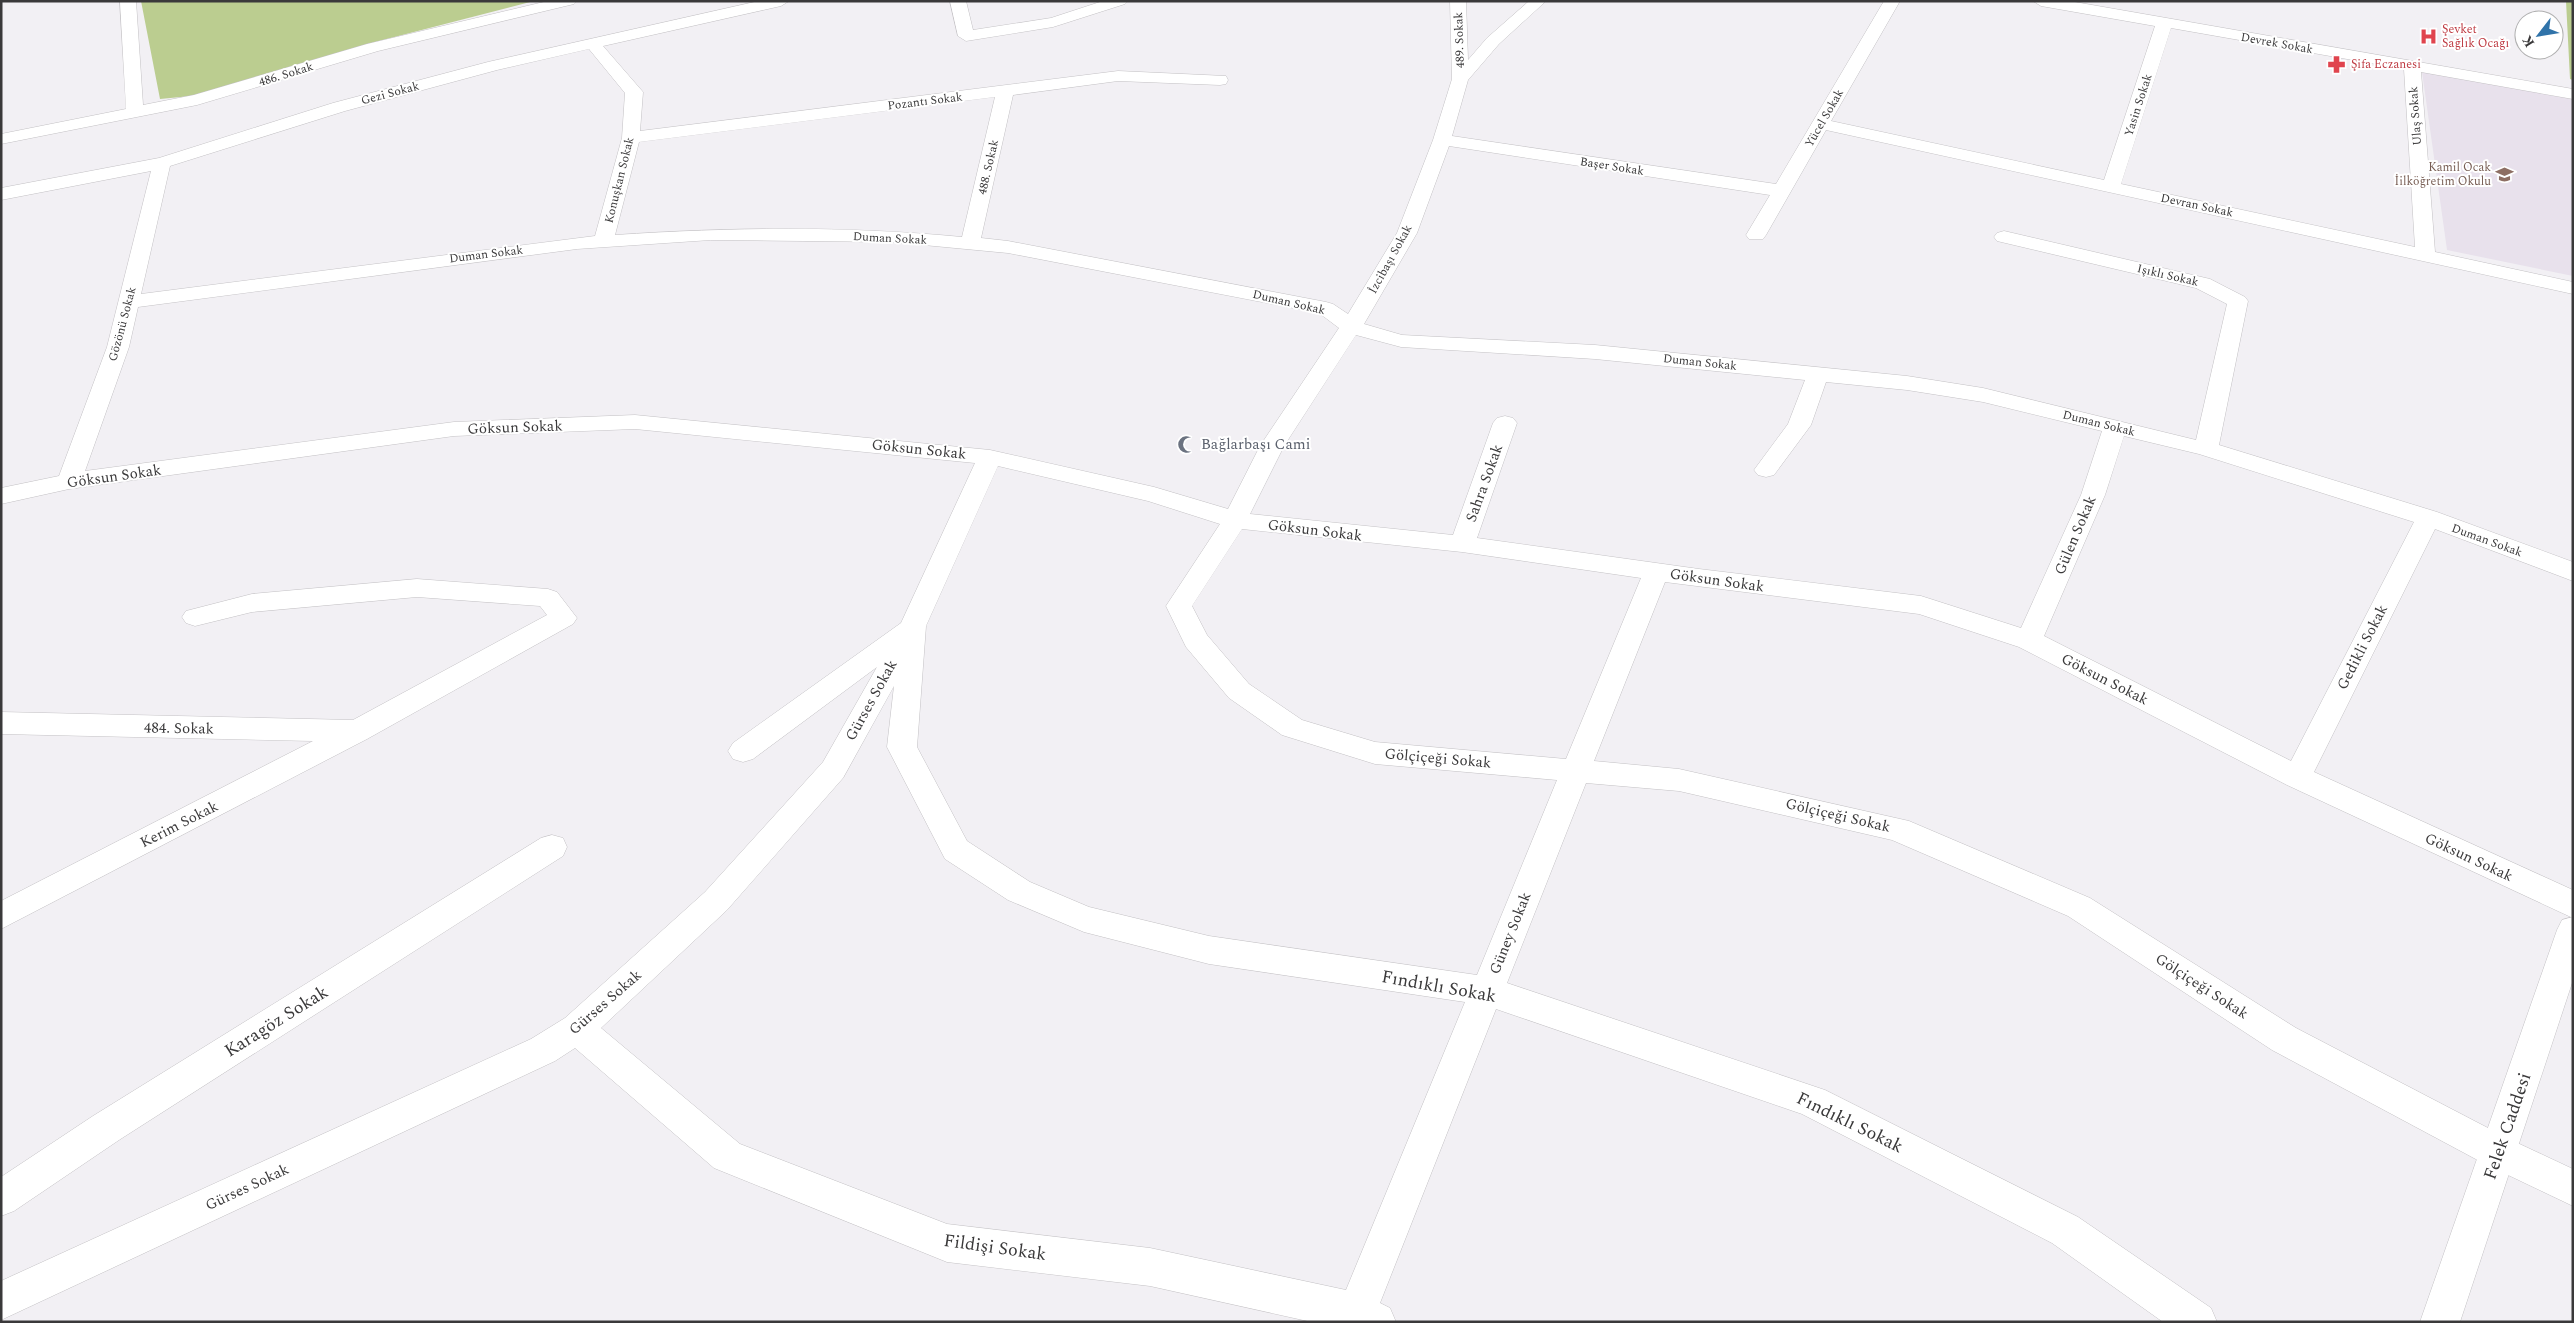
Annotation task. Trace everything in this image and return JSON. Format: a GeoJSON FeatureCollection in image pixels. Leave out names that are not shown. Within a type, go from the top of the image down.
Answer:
{"type":"FeatureCollection","features":[{"type":"Feature","properties":{"kind":"street"},"geometry":{"type":"LineString","coordinates":[[128,1],[136,112]]}},
{"type":"Feature","properties":{"kind":"street","name":"486. Sokak"},"geometry":{"type":"LineString","coordinates":[[1,139],[197,100],[373,47],[569,1]]}},
{"type":"Feature","properties":{"kind":"street","name":"Gezi Sokak"},"geometry":{"type":"LineString","coordinates":[[1,194],[162,163],[339,107],[494,66],[781,1]]}},
{"type":"Feature","properties":{"kind":"street"},"geometry":{"type":"LineString","coordinates":[[958,1],[966,36],[1052,22],[1120,1]]}},
{"type":"Feature","properties":{"kind":"street","name":"489. Sokak"},"geometry":{"type":"LineString","coordinates":[[1458,1],[1460,79]]}},
{"type":"Feature","properties":{"kind":"street","name":"İzcibaşı Sokak"},"geometry":{"type":"LineString","coordinates":[[1235,520],[1272,446],[1351,327],[1406,233],[1442,140],[1460,79],[1494,41],[1538,1]]}},
{"type":"Feature","properties":{"kind":"street","name":"Yücel Sokak"},"geometry":{"type":"LineString","coordinates":[[1756,235],[1892,1]]}},
{"type":"Feature","properties":{"kind":"street","name":"Devrek Sokak"},"geometry":{"type":"LineString","coordinates":[[2041,1],[2573,94]]}},
{"type":"Feature","properties":{"kind":"street","name":"Yasin Sokak"},"geometry":{"type":"LineString","coordinates":[[2111,186],[2164,24]]}},
{"type":"Feature","properties":{"kind":"street","name":"Konuşkan Sokak"},"geometry":{"type":"LineString","coordinates":[[592,43],[634,92],[631,138],[603,241]]}},
{"type":"Feature","properties":{"kind":"street","name":"Ulaş Sokak"},"geometry":{"type":"LineString","coordinates":[[2412,66],[2425,255]]}},
{"type":"Feature","properties":{"kind":"street","name":"Pozantı Sokak"},"geometry":{"type":"LineString","coordinates":[[631,138],[1118,76],[1220,80]]}},
{"type":"Feature","properties":{"kind":"street","name":"488. Sokak"},"geometry":{"type":"LineString","coordinates":[[970,244],[1006,91]]}},
{"type":"Feature","properties":{"kind":"street","name":"Devran Sokak"},"geometry":{"type":"LineString","coordinates":[[1821,124],[2573,288]]}},
{"type":"Feature","properties":{"kind":"street","name":"Başer Sokak"},"geometry":{"type":"LineString","coordinates":[[1442,140],[1782,191]]}},
{"type":"Feature","properties":{"kind":"street","name":"Gözönü Sokak"},"geometry":{"type":"LineString","coordinates":[[69,481],[118,347],[162,163]]}},
{"type":"Feature","properties":{"kind":"street","name":"Duman Sokak"},"geometry":{"type":"LineString","coordinates":[[128,302],[481,254],[603,241],[711,234],[892,236],[1008,247],[1326,308],[1351,327],[1401,341],[1595,352],[1907,383],[1983,394],[2206,449],[2428,518],[2573,572]]}},
{"type":"Feature","properties":{"kind":"street","name":"Işıklı Sokak"},"geometry":{"type":"LineString","coordinates":[[2004,237],[2203,283],[2238,301],[2206,449]]}},
{"type":"Feature","properties":{"kind":"street"},"geometry":{"type":"LineString","coordinates":[[1766,470],[1799,425],[1818,374]]}},
{"type":"Feature","properties":{"kind":"street","name":"Göksun Sokak"},"geometry":{"type":"LineString","coordinates":[[1,496],[69,481],[454,429],[635,422],[990,457],[1154,495],[1235,520],[1379,538],[1462,544],[1656,572],[1921,605],[2029,640],[2297,777],[2573,905]]}},
{"type":"Feature","properties":{"kind":"street","name":"Sahra Sokak"},"geometry":{"type":"LineString","coordinates":[[1462,544],[1505,423]]}},
{"type":"Feature","properties":{"kind":"street","name":"Gülen Sokak"},"geometry":{"type":"LineString","coordinates":[[2029,640],[2093,495],[2115,427]]}},
{"type":"Feature","properties":{"kind":"street","name":"Gürses Sokak"},"geometry":{"type":"LineString","coordinates":[[1,1301],[543,1050],[577,1029],[716,901],[832,770],[913,626],[990,457]]}},
{"type":"Feature","properties":{"kind":"street","name":"Gedikli Sokak"},"geometry":{"type":"LineString","coordinates":[[2297,777],[2428,518]]}},
{"type":"Feature","properties":{"kind":"street","name":"Gölçiçeği Sokak"},"geometry":{"type":"LineString","coordinates":[[1235,520],[1179,606],[1196,640],[1239,691],[1292,728],[1375,753],[1577,769],[1679,780],[1898,829],[2079,907],[2284,1039],[2498,1152],[2573,1188]]}},
{"type":"Feature","properties":{"kind":"street","name":"Güney Sokak"},"geometry":{"type":"LineString","coordinates":[[1362,1318],[1487,991],[1656,572]]}},
{"type":"Feature","properties":{"kind":"street","name":"Kerim Sokak"},"geometry":{"type":"LineString","coordinates":[[1,916],[357,731],[564,618],[548,598],[417,588],[252,603],[195,617]]}},
{"type":"Feature","properties":{"kind":"street"},"geometry":{"type":"LineString","coordinates":[[742,751],[913,626]]}},
{"type":"Feature","properties":{"kind":"street","name":"Fındıklı Sokak"},"geometry":{"type":"LineString","coordinates":[[913,626],[902,747],[956,850],[1020,891],[1084,919],[1210,950],[1487,991],[1812,1101],[2065,1230],[2197,1322]]}},
{"type":"Feature","properties":{"kind":"street","name":"484. Sokak"},"geometry":{"type":"LineString","coordinates":[[2,724],[357,731]]}},
{"type":"Feature","properties":{"kind":"street","name":"Karagöz Sokak"},"geometry":{"type":"LineString","coordinates":[[1,1198],[114,1123],[552,847]]}},
{"type":"Feature","properties":{"kind":"street","name":"Felek Caddesi"},"geometry":{"type":"LineString","coordinates":[[2440,1322],[2573,930]]}},
{"type":"Feature","properties":{"kind":"street","name":"Fildişi Sokak"},"geometry":{"type":"LineString","coordinates":[[577,1029],[727,1156],[947,1243],[1150,1267],[1362,1318]]}},
{"type":"Feature","properties":{"kind":"shaded area","name":"Kamil Ocak İilköğretim Okulu"},"geometry":{"type":"Polygon","coordinates":[[[2422,72],[2573,99],[2573,276],[2447,250],[2422,72]]]}},
{"type":"Feature","properties":{"kind":"green space"},"geometry":{"type":"Polygon","coordinates":[[[141,1],[534,1],[375,42],[191,96],[160,99],[141,1]]]}},
{"type":"Feature","properties":{"kind":"green space"},"geometry":{"type":"Polygon","coordinates":[[[2566,1],[2573,1],[2573,80],[2570,79],[2566,1]]]}},
{"type":"Feature","properties":{"kind":"place","name":"Şevket Sağlık Ocağı"},"geometry":{"type":"Point","coordinates":[2428,36]}},
{"type":"Feature","properties":{"kind":"place","name":"Şifa Eczanesi"},"geometry":{"type":"Point","coordinates":[2337,64]}},
{"type":"Feature","properties":{"kind":"place","name":"Kamil Ocak İilköğretim Okulu"},"geometry":{"type":"Point","coordinates":[2505,174]}},
{"type":"Feature","properties":{"kind":"place","name":"Bağlarbaşı Cami"},"geometry":{"type":"Point","coordinates":[1187,444]}}]}
